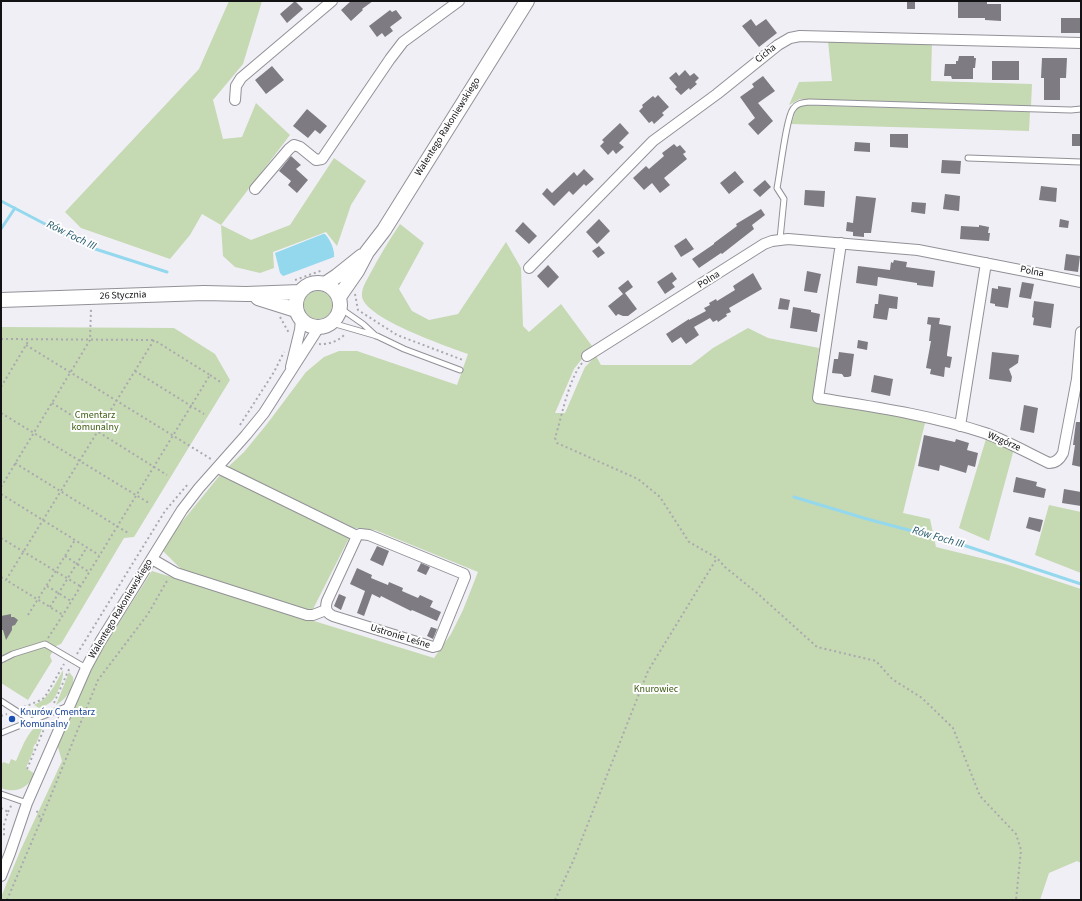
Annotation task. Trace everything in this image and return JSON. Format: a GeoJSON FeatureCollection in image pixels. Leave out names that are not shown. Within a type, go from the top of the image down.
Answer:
{"type":"FeatureCollection","features":[{"type":"Feature","properties":{"kind":"street"},"geometry":{"type":"LineString","coordinates":[[235,100],[236,86],[241,78],[332,1]]}},
{"type":"Feature","properties":{"kind":"street"},"geometry":{"type":"LineString","coordinates":[[255,189],[294,145],[300,147],[314,159],[322,159],[403,42],[459,1]]}},
{"type":"Feature","properties":{"kind":"street","name":"Walentego Rakoniewskiego"},"geometry":{"type":"LineString","coordinates":[[340,302],[345,278],[384,230],[527,1]]}},
{"type":"Feature","properties":{"kind":"street","name":"Cicha"},"geometry":{"type":"LineString","coordinates":[[529,268],[653,141],[717,94],[778,45],[790,38],[800,36],[1081,43]]}},
{"type":"Feature","properties":{"kind":"street","name":"Polna"},"geometry":{"type":"LineString","coordinates":[[587,356],[764,244],[780,239],[918,250],[1081,282]]}},
{"type":"Feature","properties":{"kind":"street","name":"Wzgórze"},"geometry":{"type":"LineString","coordinates":[[841,243],[818,398],[894,410],[960,426],[999,439],[1049,463],[1061,458],[1063,454],[1077,379],[1081,332]]}},
{"type":"Feature","properties":{"kind":"street"},"geometry":{"type":"LineString","coordinates":[[960,426],[986,263]]}},
{"type":"Feature","properties":{"kind":"street","name":"Walentego Rakoniewskiego"},"geometry":{"type":"LineString","coordinates":[[325,284],[345,278]]}},
{"type":"Feature","properties":{"kind":"street"},"geometry":{"type":"LineString","coordinates":[[314,283],[325,284],[336,291],[340,302],[338,316],[325,325],[309,325],[299,315],[296,301],[297,286],[314,283]]}},
{"type":"Feature","properties":{"kind":"street","name":"26 Stycznia"},"geometry":{"type":"LineString","coordinates":[[1,300],[204,293],[246,294],[297,286]]}},
{"type":"Feature","properties":{"kind":"street","name":"26 Stycznia"},"geometry":{"type":"LineString","coordinates":[[246,294],[299,315]]}},
{"type":"Feature","properties":{"kind":"street","name":"Walentego Rakoniewskiego"},"geometry":{"type":"LineString","coordinates":[[290,370],[300,330],[299,315]]}},
{"type":"Feature","properties":{"kind":"street","name":"Walentego Rakoniewskiego"},"geometry":{"type":"LineString","coordinates":[[1,876],[28,800],[86,668],[182,510],[256,424],[280,390],[290,370],[325,325]]}},
{"type":"Feature","properties":{"kind":"street","name":"Ustronie Leśne"},"geometry":{"type":"LineString","coordinates":[[218,468],[357,536],[360,534],[369,535],[464,574],[465,577],[438,645],[433,647],[333,616],[326,610]]}},
{"type":"Feature","properties":{"kind":"street"},"geometry":{"type":"LineString","coordinates":[[152,559],[176,573],[307,615],[313,615],[326,610],[327,601],[357,536]]}},
{"type":"Feature","properties":{"kind":"lane"},"geometry":{"type":"LineString","coordinates":[[780,239],[784,199],[777,188],[788,125],[792,110],[799,104],[809,102],[1063,110],[1081,109]]}},
{"type":"Feature","properties":{"kind":"lane"},"geometry":{"type":"LineString","coordinates":[[968,158],[1081,162]]}},
{"type":"Feature","properties":{"kind":"lane"},"geometry":{"type":"LineString","coordinates":[[340,302],[377,336],[404,350],[460,370]]}},
{"type":"Feature","properties":{"kind":"lane"},"geometry":{"type":"LineString","coordinates":[[325,325],[377,336]]}},
{"type":"Feature","properties":{"kind":"lane"},"geometry":{"type":"LineString","coordinates":[[1,660],[13,654],[45,644],[86,668]]}},
{"type":"Feature","properties":{"kind":"lane"},"geometry":{"type":"LineString","coordinates":[[1,701],[32,721]]}},
{"type":"Feature","properties":{"kind":"lane"},"geometry":{"type":"LineString","coordinates":[[1,734],[68,706]]}},
{"type":"Feature","properties":{"kind":"lane"},"geometry":{"type":"LineString","coordinates":[[1,794],[28,800]]}},
{"type":"Feature","properties":{"kind":"path"},"geometry":{"type":"LineString","coordinates":[[297,286],[334,267],[356,289],[358,310],[402,337],[463,360]]}},
{"type":"Feature","properties":{"kind":"path"},"geometry":{"type":"LineString","coordinates":[[1,487],[90,340],[91,308]]}},
{"type":"Feature","properties":{"kind":"path"},"geometry":{"type":"LineString","coordinates":[[1,339],[154,340],[222,383]]}},
{"type":"Feature","properties":{"kind":"path"},"geometry":{"type":"LineString","coordinates":[[1,387],[29,340]]}},
{"type":"Feature","properties":{"kind":"path"},"geometry":{"type":"LineString","coordinates":[[6,580],[154,340]]}},
{"type":"Feature","properties":{"kind":"path"},"geometry":{"type":"LineString","coordinates":[[26,345],[211,459],[215,454]]}},
{"type":"Feature","properties":{"kind":"path"},"geometry":{"type":"LineString","coordinates":[[239,426],[274,372],[284,350]]}},
{"type":"Feature","properties":{"kind":"path"},"geometry":{"type":"LineString","coordinates":[[587,356],[579,368],[567,396],[555,438],[558,443],[638,480],[660,497],[689,542],[717,558],[725,567],[757,593],[816,647],[876,661],[892,679],[922,698],[953,728],[980,796],[1016,834],[1022,850],[1016,900]]}},
{"type":"Feature","properties":{"kind":"path"},"geometry":{"type":"LineString","coordinates":[[135,371],[204,414]]}},
{"type":"Feature","properties":{"kind":"path"},"geometry":{"type":"LineString","coordinates":[[45,644],[210,375]]}},
{"type":"Feature","properties":{"kind":"path"},"geometry":{"type":"LineString","coordinates":[[52,403],[167,475]]}},
{"type":"Feature","properties":{"kind":"path"},"geometry":{"type":"LineString","coordinates":[[1,413],[149,503]]}},
{"type":"Feature","properties":{"kind":"path"},"geometry":{"type":"LineString","coordinates":[[15,463],[128,533]]}},
{"type":"Feature","properties":{"kind":"path"},"geometry":{"type":"LineString","coordinates":[[1,494],[100,555]]}},
{"type":"Feature","properties":{"kind":"path"},"geometry":{"type":"LineString","coordinates":[[1,538],[80,586]]}},
{"type":"Feature","properties":{"kind":"path"},"geometry":{"type":"LineString","coordinates":[[28,615],[75,540]]}},
{"type":"Feature","properties":{"kind":"path"},"geometry":{"type":"LineString","coordinates":[[50,607],[87,548]]}},
{"type":"Feature","properties":{"kind":"path"},"geometry":{"type":"LineString","coordinates":[[64,556],[89,572]]}},
{"type":"Feature","properties":{"kind":"path"},"geometry":{"type":"LineString","coordinates":[[555,900],[574,859],[648,671],[717,558]]}},
{"type":"Feature","properties":{"kind":"path"},"geometry":{"type":"LineString","coordinates":[[7,900],[98,680],[148,614],[172,570]]}},
{"type":"Feature","properties":{"kind":"path"},"geometry":{"type":"LineString","coordinates":[[1,577],[63,615]]}},
{"type":"Feature","properties":{"kind":"path"},"geometry":{"type":"LineString","coordinates":[[46,586],[71,601]]}},
{"type":"Feature","properties":{"kind":"path"},"geometry":{"type":"LineString","coordinates":[[1,716],[45,697],[68,658]]}},
{"type":"Feature","properties":{"kind":"path"},"geometry":{"type":"LineString","coordinates":[[28,800],[41,820]]}},
{"type":"Feature","properties":{"kind":"path"},"geometry":{"type":"LineString","coordinates":[[1,808],[8,812],[4,824],[4,840]]}},
{"type":"Feature","properties":{"kind":"green space"},"geometry":{"type":"Polygon","coordinates":[[[229,1],[262,1],[243,64],[213,100],[223,139],[242,137],[256,103],[290,135],[221,225],[202,214],[190,235],[170,259],[81,228],[65,212],[199,69],[229,1]]]}},
{"type":"Feature","properties":{"kind":"green space"},"geometry":{"type":"Polygon","coordinates":[[[932,40],[931,81],[1032,84],[1031,106],[800,99],[789,105],[799,82],[832,81],[828,41],[932,40]]]}},
{"type":"Feature","properties":{"kind":"green space"},"geometry":{"type":"Polygon","coordinates":[[[803,105],[1030,112],[1029,131],[791,124],[797,108],[803,105]]]}},
{"type":"Feature","properties":{"kind":"green space"},"geometry":{"type":"Polygon","coordinates":[[[334,158],[366,181],[351,205],[337,246],[326,232],[273,252],[274,268],[260,273],[235,267],[223,256],[221,225],[251,240],[290,225],[334,158]]]}},
{"type":"Feature","properties":{"kind":"green space","name":"Knurowiec"},"geometry":{"type":"Polygon","coordinates":[[[400,224],[424,243],[399,289],[412,311],[429,320],[458,314],[506,242],[521,268],[523,326],[529,332],[561,304],[592,346],[574,369],[555,413],[565,413],[585,367],[596,356],[601,365],[691,365],[713,348],[748,328],[768,338],[819,348],[813,400],[895,415],[925,423],[903,513],[930,519],[936,547],[1005,564],[1081,589],[1081,863],[1077,861],[1049,873],[1040,900],[1,900],[21,849],[62,761],[57,744],[89,670],[152,571],[434,658],[451,634],[463,610],[478,572],[375,530],[354,528],[228,467],[244,452],[267,424],[306,372],[324,357],[339,351],[357,351],[457,385],[468,354],[407,330],[375,312],[365,303],[362,294],[365,284],[384,249],[400,224]]]}},
{"type":"Feature","properties":{"kind":"green space"},"geometry":{"type":"Polygon","coordinates":[[[318,291],[328,295],[332,305],[328,315],[318,319],[308,315],[304,305],[308,295],[318,291]]]}},
{"type":"Feature","properties":{"kind":"green space","name":"Cmentarz komunalny"},"geometry":{"type":"Polygon","coordinates":[[[1,327],[174,328],[215,354],[230,380],[134,537],[124,538],[61,644],[56,646],[50,656],[52,661],[28,700],[1,683],[1,327]]]}},
{"type":"Feature","properties":{"kind":"green space"},"geometry":{"type":"Polygon","coordinates":[[[986,439],[1014,449],[989,541],[959,528],[986,439]]]}},
{"type":"Feature","properties":{"kind":"green space"},"geometry":{"type":"Polygon","coordinates":[[[220,475],[349,538],[311,613],[182,570],[162,550],[177,528],[220,475]]]}},
{"type":"Feature","properties":{"kind":"green space"},"geometry":{"type":"Polygon","coordinates":[[[1049,505],[1081,512],[1081,573],[1035,555],[1049,505]]]}},
{"type":"Feature","properties":{"kind":"green space"},"geometry":{"type":"Polygon","coordinates":[[[63,670],[58,692],[53,700],[39,708],[34,705],[48,695],[63,670]]]}},
{"type":"Feature","properties":{"kind":"green space"},"geometry":{"type":"Polygon","coordinates":[[[69,672],[73,677],[71,689],[66,697],[56,705],[69,672]]]}},
{"type":"Feature","properties":{"kind":"green space"},"geometry":{"type":"Polygon","coordinates":[[[45,721],[26,768],[35,774],[32,779],[25,786],[17,790],[6,790],[1,788],[1,766],[3,762],[9,764],[11,759],[16,761],[30,733],[39,724],[45,721]]]}},
{"type":"Feature","properties":{"kind":"water"},"geometry":{"type":"Polygon","coordinates":[[[323,234],[327,236],[333,248],[334,257],[283,276],[280,273],[275,253],[323,234]]]}},
{"type":"Feature","properties":{"kind":"building"},"geometry":{"type":"Polygon","coordinates":[[[295,1],[303,9],[287,23],[280,14],[295,1]]]}},
{"type":"Feature","properties":{"kind":"building"},"geometry":{"type":"Polygon","coordinates":[[[351,1],[373,1],[362,9],[363,10],[351,21],[341,10],[351,1]]]}},
{"type":"Feature","properties":{"kind":"building"},"geometry":{"type":"Polygon","coordinates":[[[907,1],[915,1],[915,9],[907,9],[907,1]]]}},
{"type":"Feature","properties":{"kind":"building"},"geometry":{"type":"Polygon","coordinates":[[[958,1],[987,1],[987,4],[1001,4],[1001,21],[985,20],[985,18],[958,18],[958,1]]]}},
{"type":"Feature","properties":{"kind":"building"},"geometry":{"type":"Polygon","coordinates":[[[390,10],[392,12],[396,10],[402,18],[390,27],[393,31],[385,37],[382,33],[377,37],[369,26],[390,10]]]}},
{"type":"Feature","properties":{"kind":"building"},"geometry":{"type":"Polygon","coordinates":[[[1061,18],[1081,18],[1081,33],[1061,33],[1061,18]]]}},
{"type":"Feature","properties":{"kind":"building"},"geometry":{"type":"Polygon","coordinates":[[[751,19],[756,26],[766,19],[777,33],[759,47],[742,26],[751,19]]]}},
{"type":"Feature","properties":{"kind":"building"},"geometry":{"type":"Polygon","coordinates":[[[959,56],[974,56],[974,58],[976,58],[975,68],[973,68],[973,79],[952,79],[951,76],[944,76],[945,64],[956,64],[959,56]]]}},
{"type":"Feature","properties":{"kind":"building"},"geometry":{"type":"Polygon","coordinates":[[[1042,58],[1067,58],[1066,78],[1060,78],[1060,100],[1044,100],[1044,78],[1041,78],[1042,58]]]}},
{"type":"Feature","properties":{"kind":"building"},"geometry":{"type":"Polygon","coordinates":[[[992,61],[1019,61],[1019,80],[992,80],[992,61]]]}},
{"type":"Feature","properties":{"kind":"building"},"geometry":{"type":"Polygon","coordinates":[[[272,66],[284,80],[266,94],[255,80],[272,66]]]}},
{"type":"Feature","properties":{"kind":"building"},"geometry":{"type":"Polygon","coordinates":[[[685,70],[690,76],[694,73],[699,78],[695,82],[697,84],[690,90],[689,88],[681,95],[675,89],[677,87],[669,78],[676,72],[679,76],[685,70]]]}},
{"type":"Feature","properties":{"kind":"building"},"geometry":{"type":"Polygon","coordinates":[[[763,76],[775,91],[758,103],[773,121],[758,135],[748,124],[755,118],[740,97],[754,87],[752,84],[763,76]]]}},
{"type":"Feature","properties":{"kind":"building"},"geometry":{"type":"Polygon","coordinates":[[[658,95],[669,107],[662,113],[664,115],[654,124],[652,121],[649,123],[639,111],[643,107],[642,105],[653,96],[655,98],[658,95]]]}},
{"type":"Feature","properties":{"kind":"building"},"geometry":{"type":"Polygon","coordinates":[[[307,109],[327,126],[320,134],[315,130],[308,138],[293,126],[307,109]]]}},
{"type":"Feature","properties":{"kind":"building"},"geometry":{"type":"Polygon","coordinates":[[[620,123],[629,133],[619,143],[624,147],[616,154],[613,150],[608,155],[600,146],[604,142],[602,140],[620,123]]]}},
{"type":"Feature","properties":{"kind":"building"},"geometry":{"type":"Polygon","coordinates":[[[890,134],[908,134],[908,148],[890,147],[890,134]]]}},
{"type":"Feature","properties":{"kind":"building"},"geometry":{"type":"Polygon","coordinates":[[[1072,134],[1081,134],[1081,146],[1072,146],[1072,134]]]}},
{"type":"Feature","properties":{"kind":"building"},"geometry":{"type":"Polygon","coordinates":[[[855,142],[870,143],[870,152],[854,151],[855,142]]]}},
{"type":"Feature","properties":{"kind":"building"},"geometry":{"type":"Polygon","coordinates":[[[674,144],[677,147],[680,145],[686,152],[683,154],[687,159],[664,178],[670,185],[660,193],[652,183],[644,190],[633,178],[646,166],[649,169],[664,156],[662,153],[674,144]]]}},
{"type":"Feature","properties":{"kind":"building"},"geometry":{"type":"Polygon","coordinates":[[[291,156],[301,165],[296,169],[308,180],[297,193],[288,185],[291,181],[279,171],[291,156]]]}},
{"type":"Feature","properties":{"kind":"building"},"geometry":{"type":"Polygon","coordinates":[[[942,160],[961,161],[960,174],[941,173],[942,160]]]}},
{"type":"Feature","properties":{"kind":"building"},"geometry":{"type":"Polygon","coordinates":[[[584,169],[594,179],[586,186],[584,184],[573,195],[569,191],[554,206],[542,194],[547,188],[552,193],[574,172],[577,176],[584,169]]]}},
{"type":"Feature","properties":{"kind":"building"},"geometry":{"type":"Polygon","coordinates":[[[735,171],[744,182],[729,194],[720,183],[735,171]]]}},
{"type":"Feature","properties":{"kind":"building"},"geometry":{"type":"Polygon","coordinates":[[[765,180],[771,187],[760,197],[753,190],[765,180]]]}},
{"type":"Feature","properties":{"kind":"building"},"geometry":{"type":"Polygon","coordinates":[[[1041,186],[1057,188],[1056,202],[1039,200],[1041,186]]]}},
{"type":"Feature","properties":{"kind":"building"},"geometry":{"type":"Polygon","coordinates":[[[805,190],[825,191],[824,207],[804,205],[805,190]]]}},
{"type":"Feature","properties":{"kind":"building"},"geometry":{"type":"Polygon","coordinates":[[[945,194],[960,196],[959,211],[943,209],[945,194]]]}},
{"type":"Feature","properties":{"kind":"building"},"geometry":{"type":"Polygon","coordinates":[[[856,196],[876,198],[871,233],[864,233],[864,237],[853,236],[853,232],[846,231],[847,222],[853,223],[856,196]]]}},
{"type":"Feature","properties":{"kind":"building"},"geometry":{"type":"Polygon","coordinates":[[[912,202],[926,203],[925,214],[911,212],[912,202]]]}},
{"type":"Feature","properties":{"kind":"building"},"geometry":{"type":"Polygon","coordinates":[[[761,209],[765,215],[752,225],[754,229],[722,254],[721,253],[699,268],[692,259],[737,226],[736,224],[761,209]]]}},
{"type":"Feature","properties":{"kind":"building"},"geometry":{"type":"Polygon","coordinates":[[[599,219],[610,231],[597,244],[586,232],[599,219]]]}},
{"type":"Feature","properties":{"kind":"building"},"geometry":{"type":"Polygon","coordinates":[[[1060,219],[1069,221],[1068,228],[1059,227],[1060,219]]]}},
{"type":"Feature","properties":{"kind":"building"},"geometry":{"type":"Polygon","coordinates":[[[523,222],[537,236],[529,244],[515,231],[523,222]]]}},
{"type":"Feature","properties":{"kind":"building"},"geometry":{"type":"Polygon","coordinates":[[[979,225],[989,227],[989,241],[960,239],[961,226],[979,227],[979,225]]]}},
{"type":"Feature","properties":{"kind":"building"},"geometry":{"type":"Polygon","coordinates":[[[686,238],[694,249],[681,257],[674,246],[686,238]]]}},
{"type":"Feature","properties":{"kind":"building"},"geometry":{"type":"Polygon","coordinates":[[[599,246],[605,253],[598,258],[592,251],[599,246]]]}},
{"type":"Feature","properties":{"kind":"building"},"geometry":{"type":"Polygon","coordinates":[[[1066,254],[1080,256],[1078,272],[1064,270],[1066,254]]]}},
{"type":"Feature","properties":{"kind":"building"},"geometry":{"type":"Polygon","coordinates":[[[894,260],[907,262],[906,267],[935,271],[933,287],[878,277],[877,286],[856,283],[858,266],[890,270],[891,262],[893,263],[894,260]]]}},
{"type":"Feature","properties":{"kind":"building"},"geometry":{"type":"Polygon","coordinates":[[[548,265],[559,277],[548,288],[537,276],[548,265]]]}},
{"type":"Feature","properties":{"kind":"building"},"geometry":{"type":"Polygon","coordinates":[[[807,271],[821,274],[817,293],[804,291],[807,271]]]}},
{"type":"Feature","properties":{"kind":"building"},"geometry":{"type":"Polygon","coordinates":[[[672,272],[677,279],[672,283],[675,287],[665,294],[657,282],[672,272]]]}},
{"type":"Feature","properties":{"kind":"building"},"geometry":{"type":"Polygon","coordinates":[[[753,273],[762,289],[729,308],[731,312],[726,314],[727,316],[718,322],[717,320],[713,322],[710,318],[694,327],[699,335],[686,344],[681,337],[672,343],[666,334],[689,319],[706,311],[704,308],[710,305],[709,303],[716,299],[717,301],[735,290],[733,286],[753,273]]]}},
{"type":"Feature","properties":{"kind":"building"},"geometry":{"type":"Polygon","coordinates":[[[628,280],[633,287],[625,293],[637,309],[628,316],[618,314],[616,316],[608,306],[623,294],[618,288],[628,280]]]}},
{"type":"Feature","properties":{"kind":"building"},"geometry":{"type":"Polygon","coordinates":[[[1022,282],[1034,284],[1031,299],[1019,297],[1022,282]]]}},
{"type":"Feature","properties":{"kind":"building"},"geometry":{"type":"Polygon","coordinates":[[[998,286],[1011,288],[1008,308],[995,306],[995,304],[990,303],[992,288],[998,289],[998,286]]]}},
{"type":"Feature","properties":{"kind":"building"},"geometry":{"type":"Polygon","coordinates":[[[879,294],[898,297],[897,309],[889,308],[887,320],[873,318],[875,304],[878,304],[879,294]]]}},
{"type":"Feature","properties":{"kind":"building"},"geometry":{"type":"Polygon","coordinates":[[[780,298],[790,300],[788,310],[778,309],[780,298]]]}},
{"type":"Feature","properties":{"kind":"building"},"geometry":{"type":"Polygon","coordinates":[[[1034,301],[1054,304],[1051,328],[1033,325],[1034,318],[1032,317],[1034,301]]]}},
{"type":"Feature","properties":{"kind":"building"},"geometry":{"type":"Polygon","coordinates":[[[793,307],[811,310],[811,312],[820,314],[817,332],[790,328],[793,307]]]}},
{"type":"Feature","properties":{"kind":"building"},"geometry":{"type":"Polygon","coordinates":[[[928,317],[940,318],[939,324],[951,326],[947,356],[952,357],[950,368],[945,367],[944,377],[930,374],[931,369],[926,368],[931,341],[929,341],[931,325],[927,324],[928,317]]]}},
{"type":"Feature","properties":{"kind":"building"},"geometry":{"type":"Polygon","coordinates":[[[858,340],[868,342],[867,350],[857,348],[858,340]]]}},
{"type":"Feature","properties":{"kind":"building"},"geometry":{"type":"Polygon","coordinates":[[[839,352],[854,354],[851,376],[844,377],[842,374],[832,373],[834,359],[838,359],[839,352]]]}},
{"type":"Feature","properties":{"kind":"building"},"geometry":{"type":"Polygon","coordinates":[[[992,352],[1019,355],[1018,363],[1009,369],[1012,377],[1011,382],[989,379],[992,352]]]}},
{"type":"Feature","properties":{"kind":"building"},"geometry":{"type":"Polygon","coordinates":[[[874,375],[893,379],[890,396],[871,392],[874,375]]]}},
{"type":"Feature","properties":{"kind":"building"},"geometry":{"type":"Polygon","coordinates":[[[1024,405],[1038,408],[1034,433],[1020,430],[1024,405]]]}},
{"type":"Feature","properties":{"kind":"building"},"geometry":{"type":"Polygon","coordinates":[[[1076,422],[1081,422],[1081,467],[1072,465],[1076,422]]]}},
{"type":"Feature","properties":{"kind":"building"},"geometry":{"type":"Polygon","coordinates":[[[924,435],[955,442],[956,439],[969,443],[967,450],[978,453],[975,467],[968,465],[966,473],[940,465],[939,471],[918,466],[924,435]]]}},
{"type":"Feature","properties":{"kind":"building"},"geometry":{"type":"Polygon","coordinates":[[[1016,477],[1037,482],[1036,486],[1046,489],[1044,498],[1013,492],[1016,477]]]}},
{"type":"Feature","properties":{"kind":"building"},"geometry":{"type":"Polygon","coordinates":[[[1064,489],[1081,492],[1081,506],[1062,503],[1064,489]]]}},
{"type":"Feature","properties":{"kind":"building"},"geometry":{"type":"Polygon","coordinates":[[[1029,517],[1043,520],[1040,532],[1026,528],[1029,517]]]}},
{"type":"Feature","properties":{"kind":"building"},"geometry":{"type":"Polygon","coordinates":[[[377,546],[389,551],[383,566],[370,560],[377,546]]]}},
{"type":"Feature","properties":{"kind":"building"},"geometry":{"type":"Polygon","coordinates":[[[421,563],[430,567],[426,575],[417,571],[421,563]]]}},
{"type":"Feature","properties":{"kind":"building"},"geometry":{"type":"Polygon","coordinates":[[[357,568],[372,575],[371,578],[388,585],[389,582],[403,588],[402,591],[418,598],[420,595],[433,601],[430,607],[441,612],[437,621],[412,610],[411,611],[381,596],[380,598],[372,594],[364,616],[357,613],[365,591],[350,584],[357,568]]]}},
{"type":"Feature","properties":{"kind":"building"},"geometry":{"type":"Polygon","coordinates":[[[339,594],[346,597],[341,610],[334,606],[339,594]]]}},
{"type":"Feature","properties":{"kind":"building"},"geometry":{"type":"Polygon","coordinates":[[[11,614],[11,617],[18,620],[15,625],[12,626],[12,630],[6,640],[3,630],[1,630],[1,616],[11,614]]]}},
{"type":"Feature","properties":{"kind":"building"},"geometry":{"type":"Polygon","coordinates":[[[431,627],[437,629],[433,639],[427,636],[431,627]]]}},
{"type":"Feature","properties":{"kind":"waterway","name":"Rów Foch III"},"geometry":{"type":"LineString","coordinates":[[1,201],[89,247],[167,272]]}},
{"type":"Feature","properties":{"kind":"waterway"},"geometry":{"type":"LineString","coordinates":[[1,229],[15,208]]}},
{"type":"Feature","properties":{"kind":"waterway","name":"Rów Foch III"},"geometry":{"type":"LineString","coordinates":[[794,497],[867,519],[954,542],[1081,584]]}},
{"type":"Feature","properties":{"kind":"place","name":"Knurów Cmentarz Komunalny"},"geometry":{"type":"Point","coordinates":[12,719]}}]}
